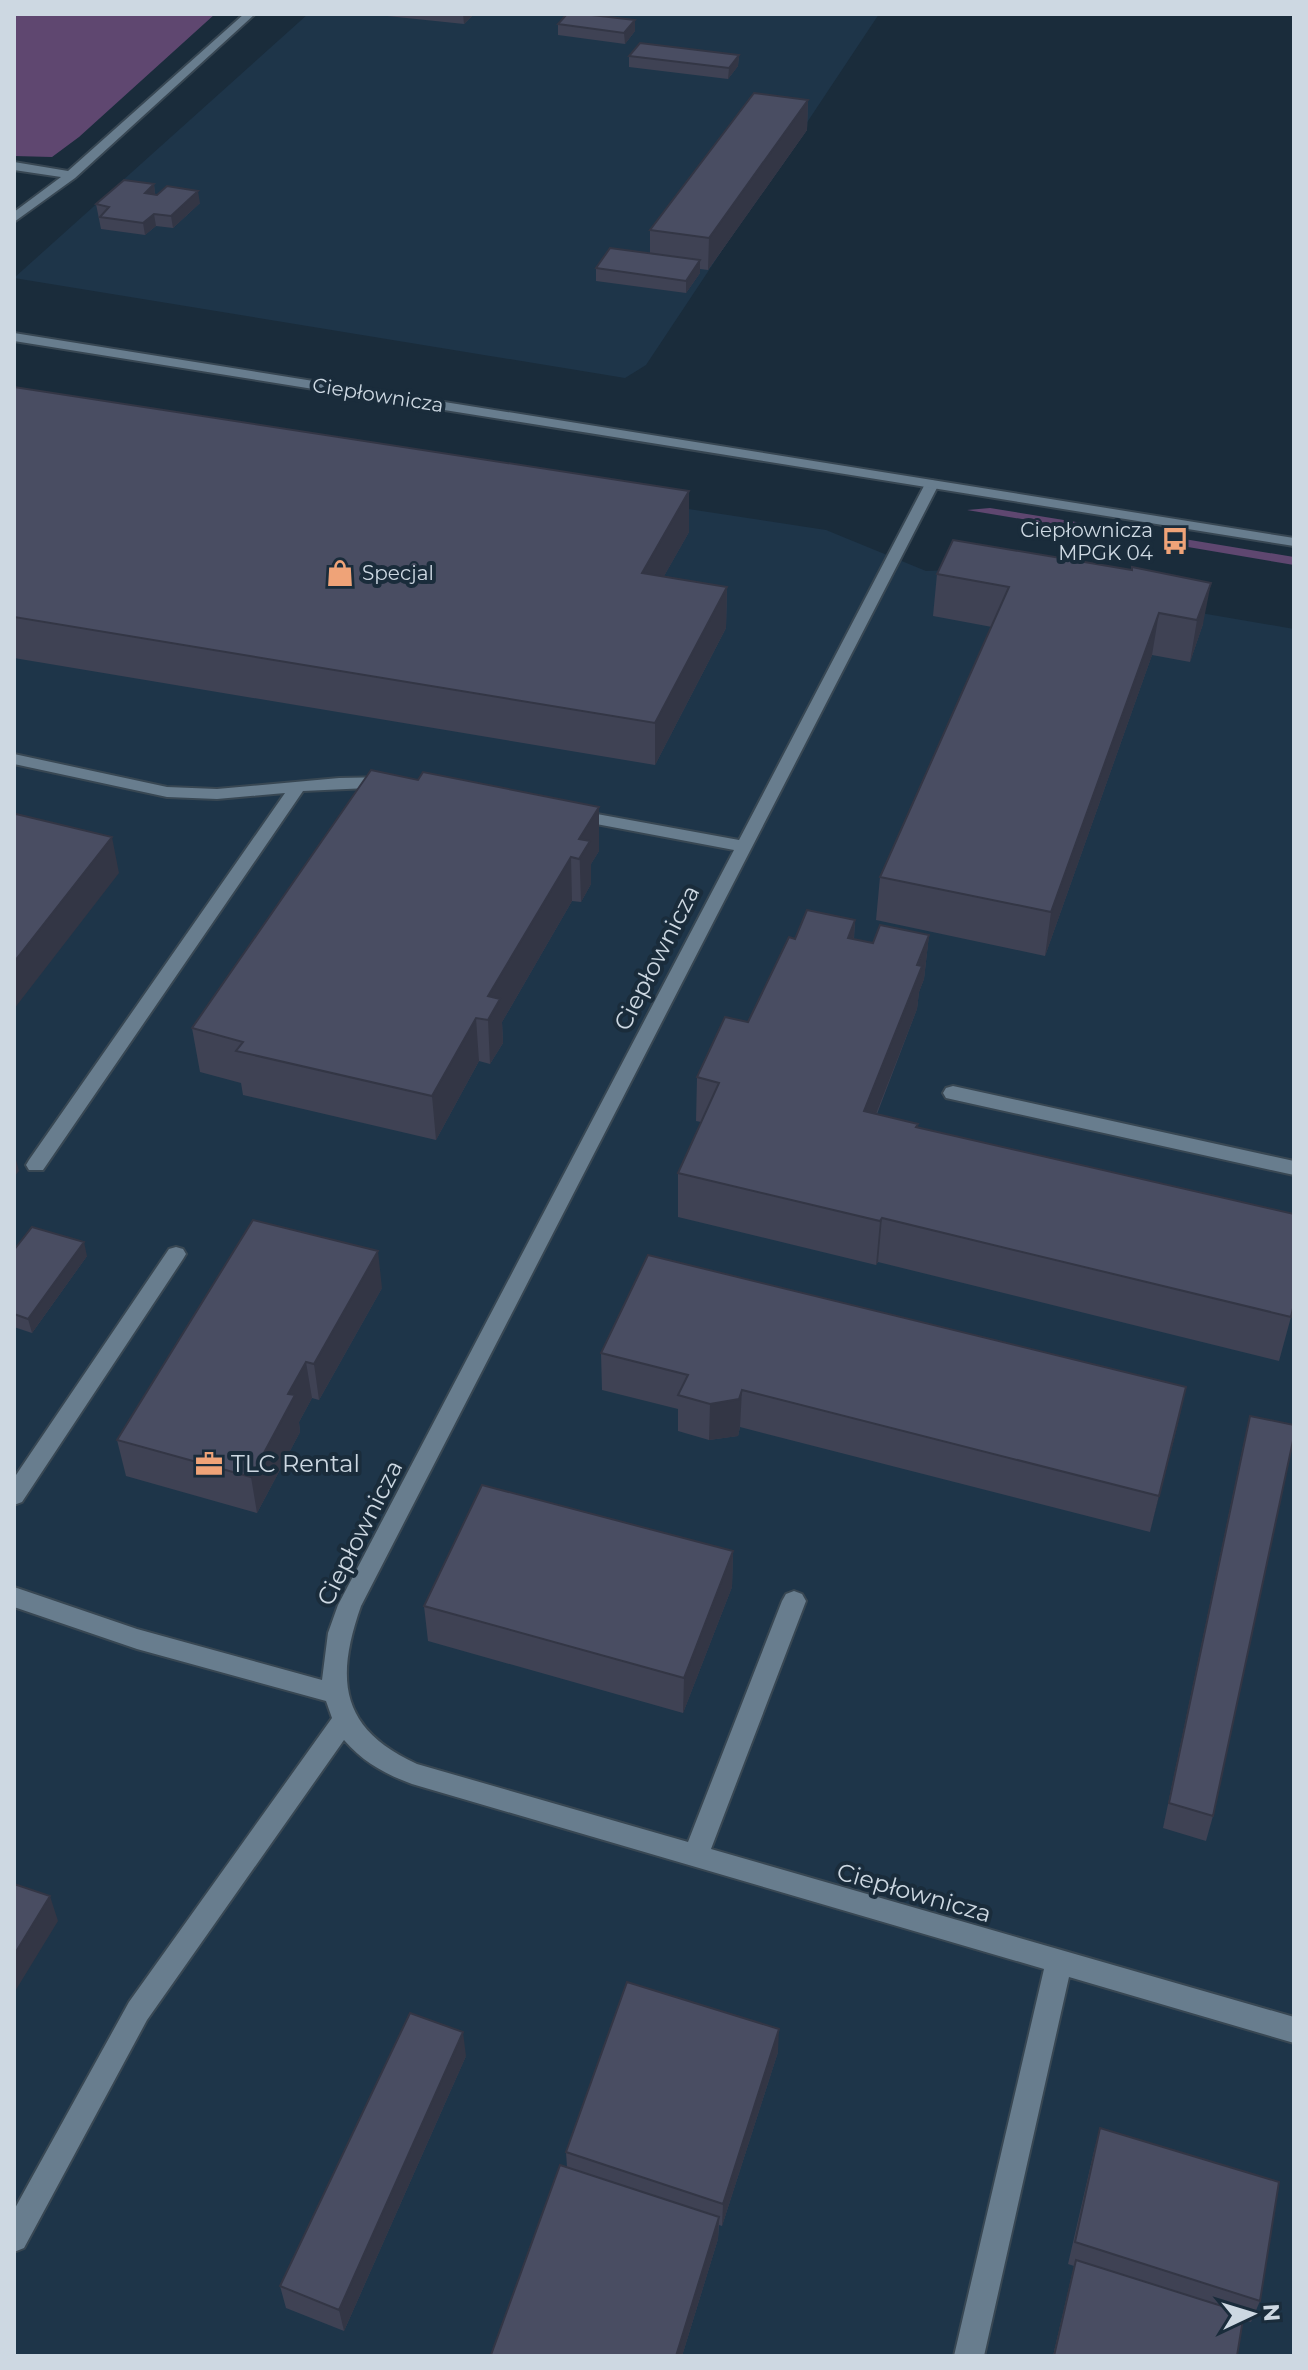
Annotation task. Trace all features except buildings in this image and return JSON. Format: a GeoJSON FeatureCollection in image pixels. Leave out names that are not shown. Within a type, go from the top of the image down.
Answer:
{"type":"FeatureCollection","features":[{"type":"Feature","properties":{"kind":"street"},"geometry":{"type":"LineString","coordinates":[[14,218],[71,175],[250,14]]}},
{"type":"Feature","properties":{"kind":"street"},"geometry":{"type":"LineString","coordinates":[[14,166],[71,175]]}},
{"type":"Feature","properties":{"kind":"street","name":"Ciepłownicza"},"geometry":{"type":"LineString","coordinates":[[14,337],[1294,542]]}},
{"type":"Feature","properties":{"kind":"street","name":"Ciepłownicza"},"geometry":{"type":"LineString","coordinates":[[932,484],[350,1605],[339,1632],[334,1661],[336,1694],[344,1721],[362,1746],[384,1763],[695,1857],[1294,2030]]}},
{"type":"Feature","properties":{"kind":"street"},"geometry":{"type":"LineString","coordinates":[[14,759],[167,792],[217,794],[339,783],[404,785]]}},
{"type":"Feature","properties":{"kind":"street"},"geometry":{"type":"LineString","coordinates":[[36,1165],[298,787]]}},
{"type":"Feature","properties":{"kind":"street"},"geometry":{"type":"LineString","coordinates":[[556,811],[743,846]]}},
{"type":"Feature","properties":{"kind":"street"},"geometry":{"type":"LineString","coordinates":[[953,1093],[1294,1168]]}},
{"type":"Feature","properties":{"kind":"street"},"geometry":{"type":"LineString","coordinates":[[14,1496],[176,1254]]}},
{"type":"Feature","properties":{"kind":"street"},"geometry":{"type":"LineString","coordinates":[[14,1597],[137,1639],[336,1694]]}},
{"type":"Feature","properties":{"kind":"street"},"geometry":{"type":"LineString","coordinates":[[695,1857],[794,1601]]}},
{"type":"Feature","properties":{"kind":"street"},"geometry":{"type":"LineString","coordinates":[[14,2238],[138,2011],[344,1721]]}},
{"type":"Feature","properties":{"kind":"street"},"geometry":{"type":"LineString","coordinates":[[969,2356],[1059,1962]]}},
{"type":"Feature","properties":{"kind":"shaded area"},"geometry":{"type":"Polygon","coordinates":[[[14,14],[215,14],[79,137],[52,157],[14,156],[14,14]]]}},
{"type":"Feature","properties":{"kind":"shaded area"},"geometry":{"type":"Polygon","coordinates":[[[308,14],[879,14],[646,365],[625,378],[14,278],[308,14]]]}},
{"type":"Feature","properties":{"kind":"shaded area"},"geometry":{"type":"Polygon","coordinates":[[[14,406],[826,530],[926,571],[951,570],[1294,629],[1294,2356],[14,2356],[14,406]]]}},
{"type":"Feature","properties":{"kind":"shaded area"},"geometry":{"type":"Polygon","coordinates":[[[990,508],[1150,534],[1148,540],[967,510],[990,508]]]}},
{"type":"Feature","properties":{"kind":"shaded area"},"geometry":{"type":"Polygon","coordinates":[[[1184,539],[1294,557],[1294,565],[1182,546],[1184,539]]]}},
{"type":"Feature","properties":{"kind":"place","name":"Ciepłownicza MPGK 04"},"geometry":{"type":"Point","coordinates":[1175,541]}},
{"type":"Feature","properties":{"kind":"place","name":"Specjal"},"geometry":{"type":"Point","coordinates":[340,573]}},
{"type":"Feature","properties":{"kind":"place","name":"TLC Rental"},"geometry":{"type":"Point","coordinates":[209,1464]}}]}
